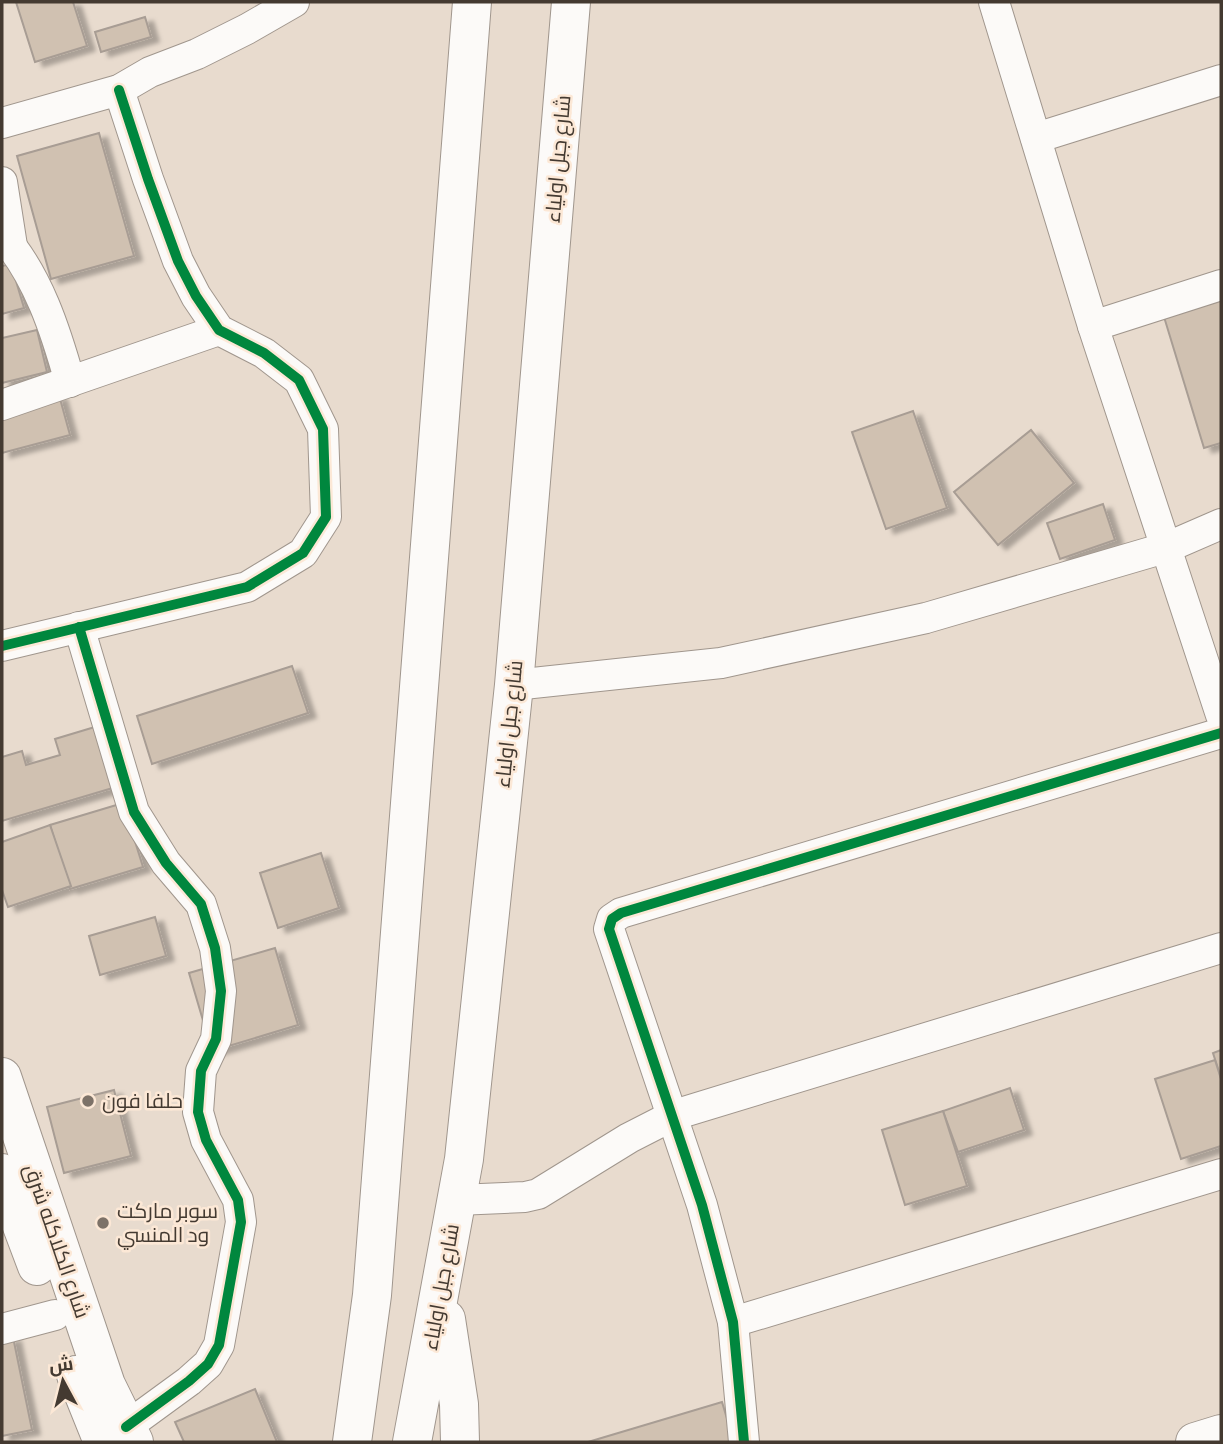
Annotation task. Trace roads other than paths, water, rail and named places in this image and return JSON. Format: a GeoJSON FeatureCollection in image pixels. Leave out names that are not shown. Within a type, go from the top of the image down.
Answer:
{"type":"FeatureCollection","features":[{"type":"Feature","properties":{"kind":"main road"},"geometry":{"type":"LineString","coordinates":[[352,1442],[373,1282],[472,2]]}},
{"type":"Feature","properties":{"kind":"main road","name":"شارع جبل اولياء"},"geometry":{"type":"LineString","coordinates":[[412,1442],[464,1159],[514,685],[570,2]]}},
{"type":"Feature","properties":{"kind":"main road","name":"شارع الكلاكله شرق"},"geometry":{"type":"LineString","coordinates":[[2,1077],[121,1437]]}},
{"type":"Feature","properties":{"kind":"main road","name":"شارع الكلاكله شرق"},"geometry":{"type":"LineString","coordinates":[[2,1173],[55,1315],[121,1437]]}},
{"type":"Feature","properties":{"kind":"main road"},"geometry":{"type":"LineString","coordinates":[[441,1289],[459,1404],[460,1442]]}},
{"type":"Feature","properties":{"kind":"main road"},"geometry":{"type":"LineString","coordinates":[[1195,1442],[1221,1434]]}},
{"type":"Feature","properties":{"kind":"street"},"geometry":{"type":"LineString","coordinates":[[2,123],[119,90],[150,72],[197,54],[247,29],[294,2]]}},
{"type":"Feature","properties":{"kind":"street"},"geometry":{"type":"LineString","coordinates":[[994,2],[1093,326],[1168,547],[1221,715]]}},
{"type":"Feature","properties":{"kind":"street"},"geometry":{"type":"LineString","coordinates":[[1036,138],[1221,80]]}},
{"type":"Feature","properties":{"kind":"street"},"geometry":{"type":"LineString","coordinates":[[2,646],[247,587],[303,553],[326,517],[323,429],[299,380],[264,353],[219,330],[196,296],[178,261],[119,90]]}},
{"type":"Feature","properties":{"kind":"street"},"geometry":{"type":"LineString","coordinates":[[2,182],[7,241],[53,321],[70,382]]}},
{"type":"Feature","properties":{"kind":"street"},"geometry":{"type":"LineString","coordinates":[[1093,326],[1221,285]]}},
{"type":"Feature","properties":{"kind":"street"},"geometry":{"type":"LineString","coordinates":[[2,405],[219,330]]}},
{"type":"Feature","properties":{"kind":"street"},"geometry":{"type":"LineString","coordinates":[[514,685],[722,663],[926,618],[1168,547],[1221,524]]}},
{"type":"Feature","properties":{"kind":"street"},"geometry":{"type":"LineString","coordinates":[[79,627],[134,812],[166,863],[201,904],[215,948],[221,991],[216,1039],[201,1071],[198,1112],[206,1140],[238,1200],[241,1222],[219,1345],[208,1364],[190,1381],[121,1437]]}},
{"type":"Feature","properties":{"kind":"street"},"geometry":{"type":"LineString","coordinates":[[744,1442],[733,1322],[702,1205],[674,1115],[610,929],[612,919],[621,913],[1221,733]]}},
{"type":"Feature","properties":{"kind":"street"},"geometry":{"type":"LineString","coordinates":[[457,1200],[538,1194],[629,1138],[674,1115],[1221,948]]}},
{"type":"Feature","properties":{"kind":"street"},"geometry":{"type":"LineString","coordinates":[[733,1322],[1221,1174]]}},
{"type":"Feature","properties":{"kind":"street"},"geometry":{"type":"LineString","coordinates":[[2,1329],[55,1315]]}},
{"type":"Feature","properties":{"kind":"place","name":"حلفا فون"},"geometry":{"type":"Point","coordinates":[88,1101]}},
{"type":"Feature","properties":{"kind":"place","name":"سوبر ماركت ود المنسي"},"geometry":{"type":"Point","coordinates":[103,1223]}}]}
